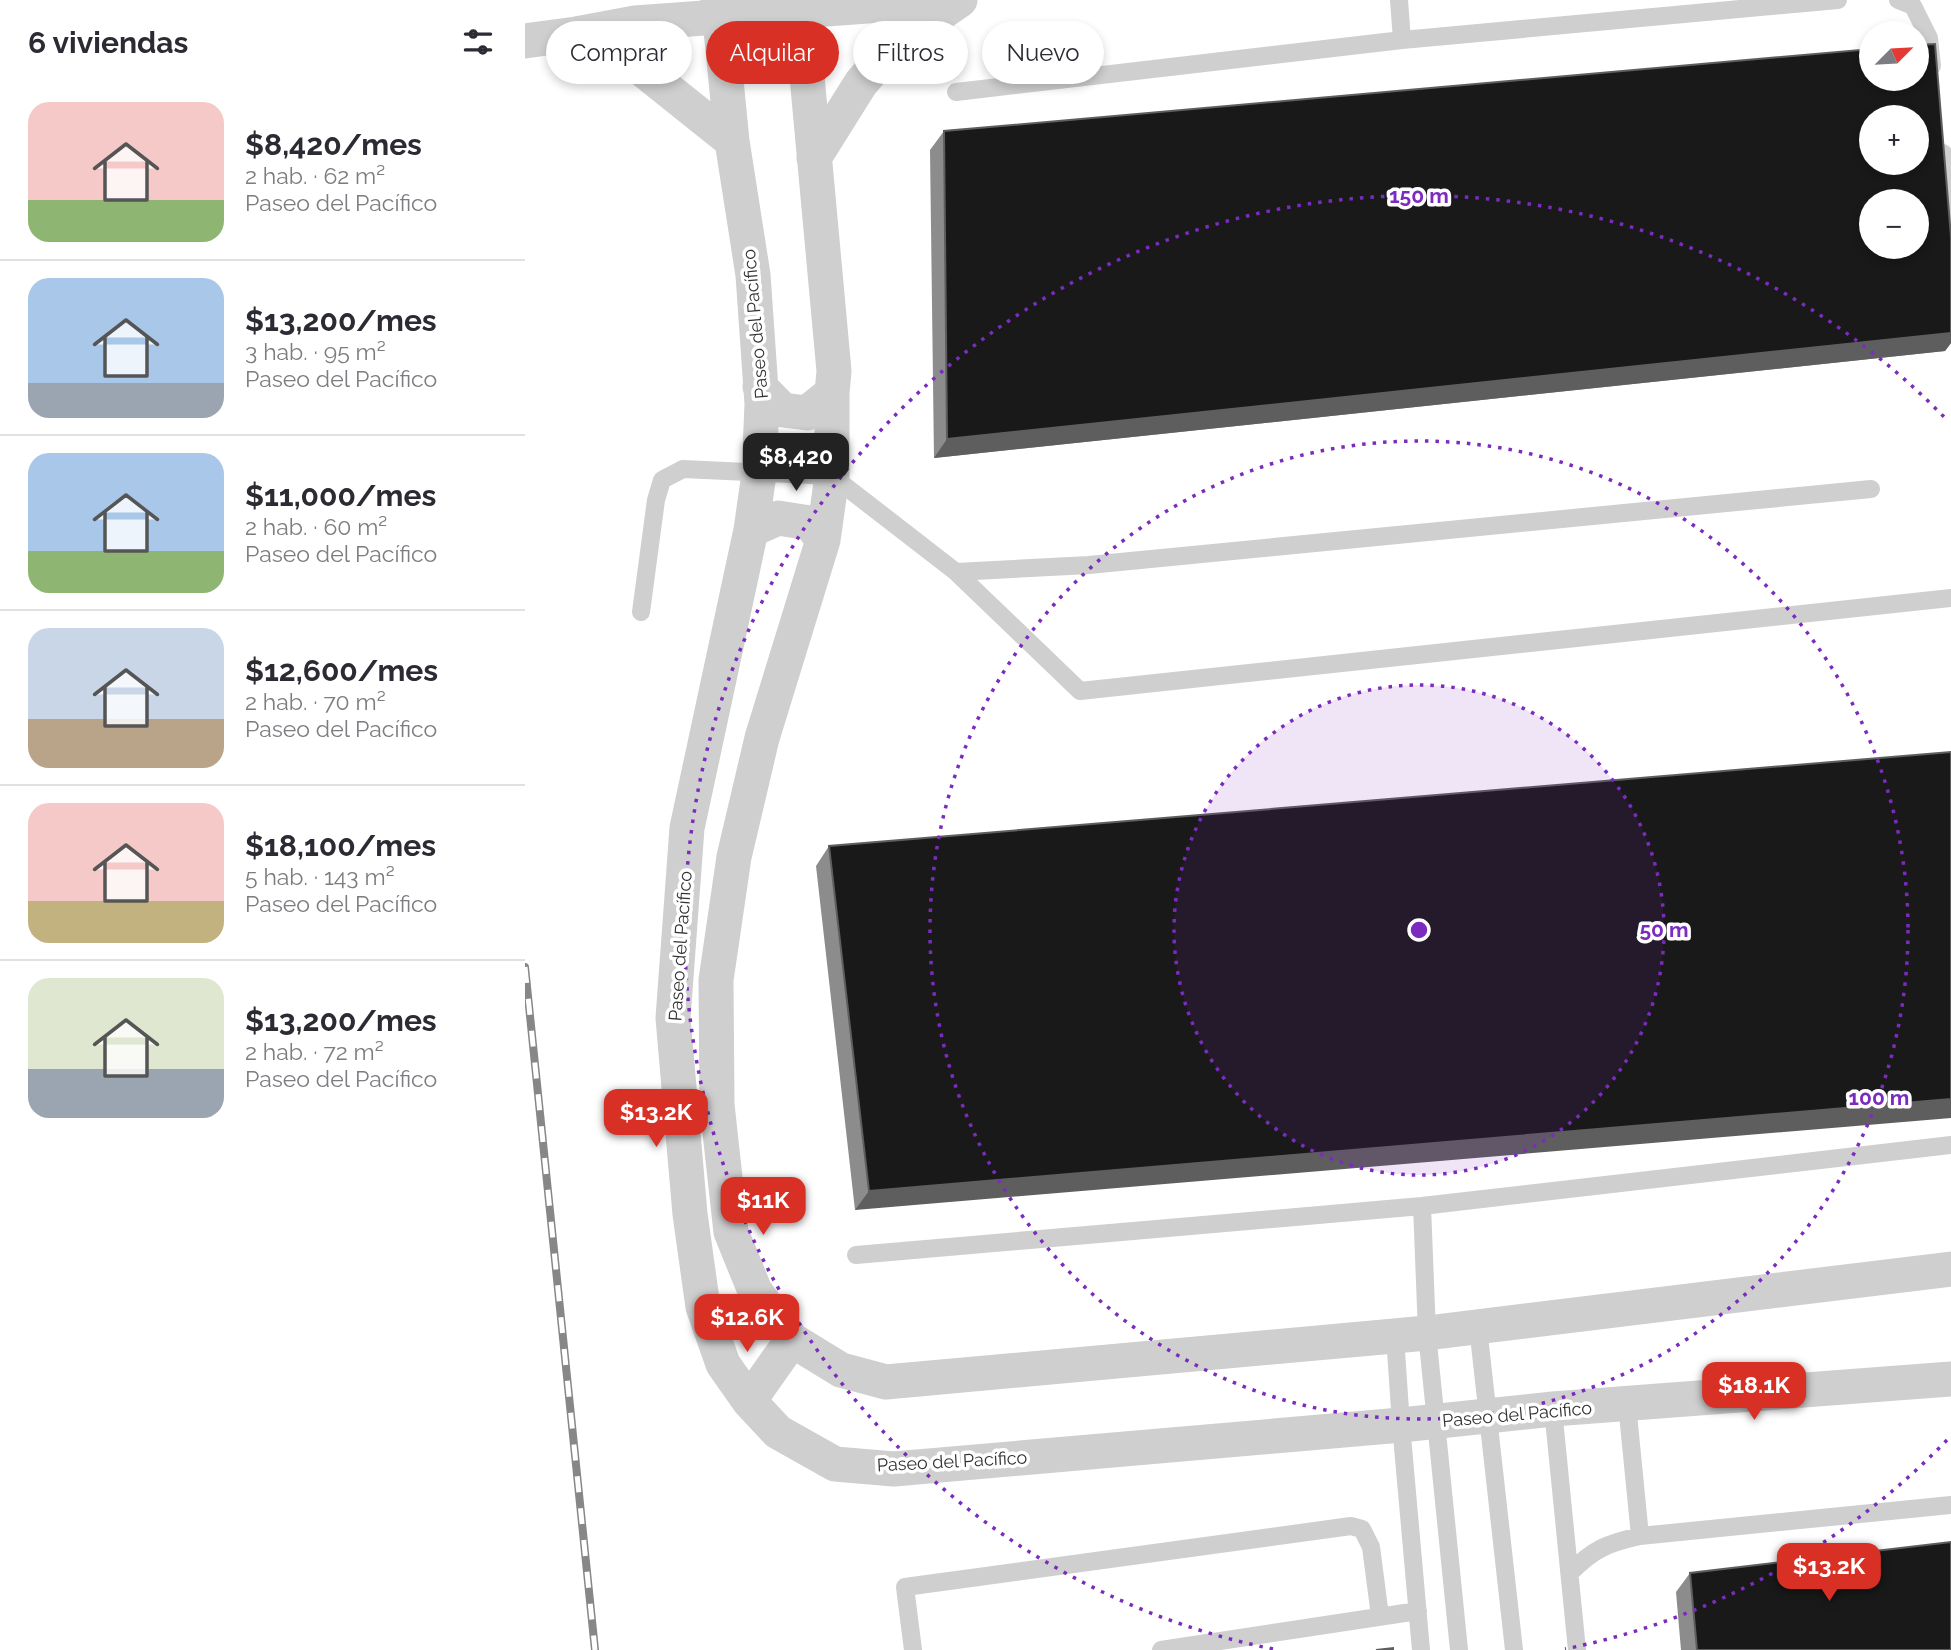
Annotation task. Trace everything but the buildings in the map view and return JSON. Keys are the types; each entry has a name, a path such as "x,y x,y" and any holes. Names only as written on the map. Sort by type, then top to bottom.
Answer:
{"street":[{"path":"638,21 661,0"},
{"path":"646,21 719,8 950,0"},
{"path":"814,159 861,83 893,46 960,0"},
{"path":"800,5 834,370 832,476 823,540 762,738 734,856 716,979 717,1105 731,1232 755,1291 792,1340 841,1370 887,1382 1478,1327 1951,1269"},
{"name":"Paseo del Pacífico","path":"719,8 732,141 753,275 762,404 759,474 751,530 687,828 673,1018 690,1214 703,1307 723,1364 748,1401 778,1432 835,1464 894,1469 1401,1425 1553,1409 1951,1379"},
{"path":"525,41 546,38"},
{"path":"660,84 732,141"},
{"path":"760,387 783,410 807,413 832,393"},
{"path":"751,530 778,518 810,523 823,540"},
{"path":"748,1401 792,1340"}],"lane":[{"path":"1399,0 1402,40"},
{"path":"956,92 1402,40 1837,0"},
{"path":"1898,0 1913,6 1929,38 1935,89"},
{"path":"1941,141 1951,219"},
{"path":"641,612 656,500 662,480 683,469 832,476 956,572 1080,691 1951,598"},
{"path":"956,572 1089,565 1871,489"},
{"path":"856,1255 1422,1206 1951,1145"},
{"path":"1421,1650 1401,1425 1422,1206"},
{"path":"1478,1327 1514,1650"},
{"path":"1411,1334 1435,1421 1459,1650"},
{"path":"1627,1404 1640,1536"},
{"path":"1553,1409 1577,1650"},
{"path":"1570,1573 1597,1549 1640,1536 1951,1505"},
{"path":"913,1650 905,1587 1351,1526 1363,1530 1371,1547 1380,1616"},
{"path":"1161,1650 1418,1611"}],"railway":[{"path":"525,967 595,1650"}]}
